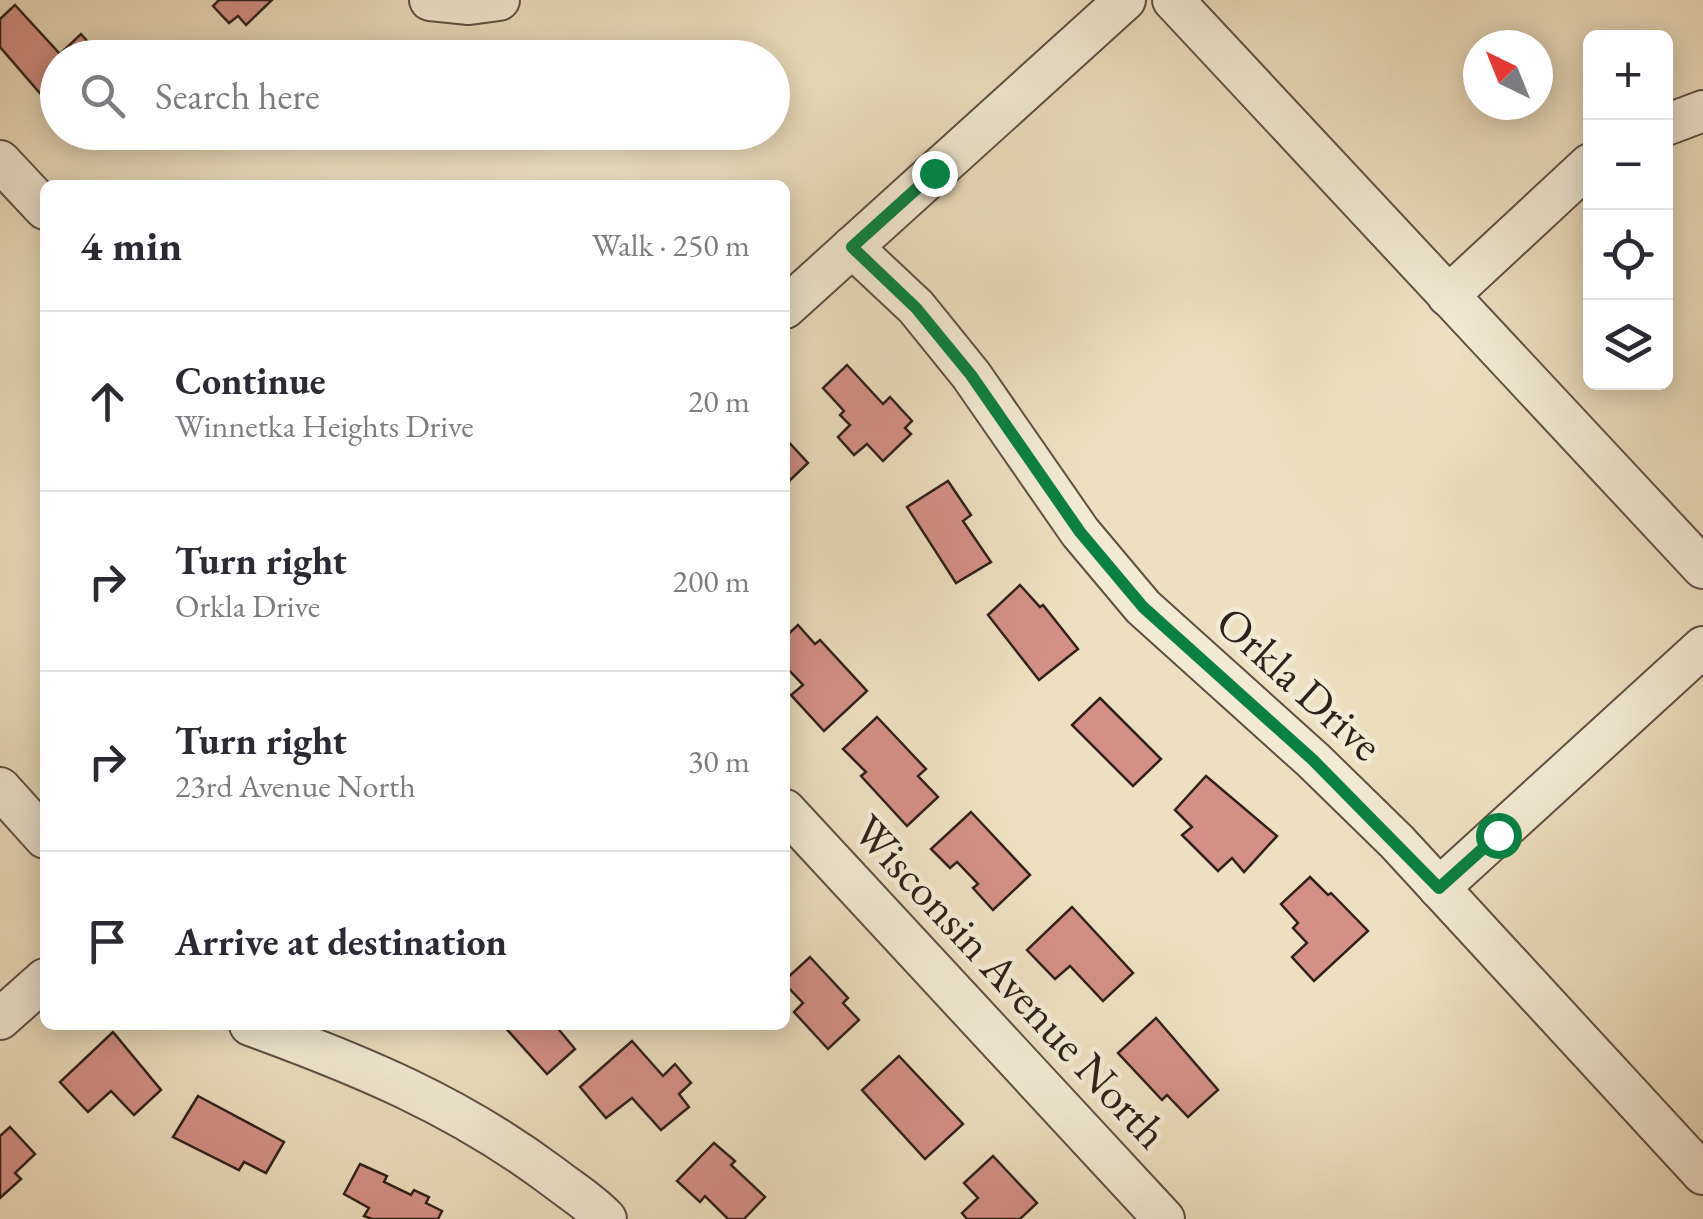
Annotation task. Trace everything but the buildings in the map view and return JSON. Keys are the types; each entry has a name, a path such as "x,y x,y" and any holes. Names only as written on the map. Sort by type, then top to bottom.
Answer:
{"street":[{"path":"430,0 469,4 499,0"},
{"path":"790,303 1125,0"},
{"path":"1173,0 1703,568"},
{"path":"1673,123 1703,111"},
{"path":"0,161 40,204"},
{"path":"1448,296 1583,171"},
{"name":"Orkla Drive","path":"852,247 916,308 971,375 1080,532 1143,607 1313,760 1439,888 1703,1174"},
{"path":"1439,888 1703,647"},
{"path":"0,788 40,832"},
{"name":"Wisconsin Avenue North","path":"790,815 1164,1219"},
{"path":"0,1019 40,983"},
{"path":"263,1030 366,1068 450,1108 524,1155 606,1219"}],"route":[{"path":"934,173 852,247 916,308 971,375 1110,571 1193,654 1313,760 1439,888 1498,835"}]}
